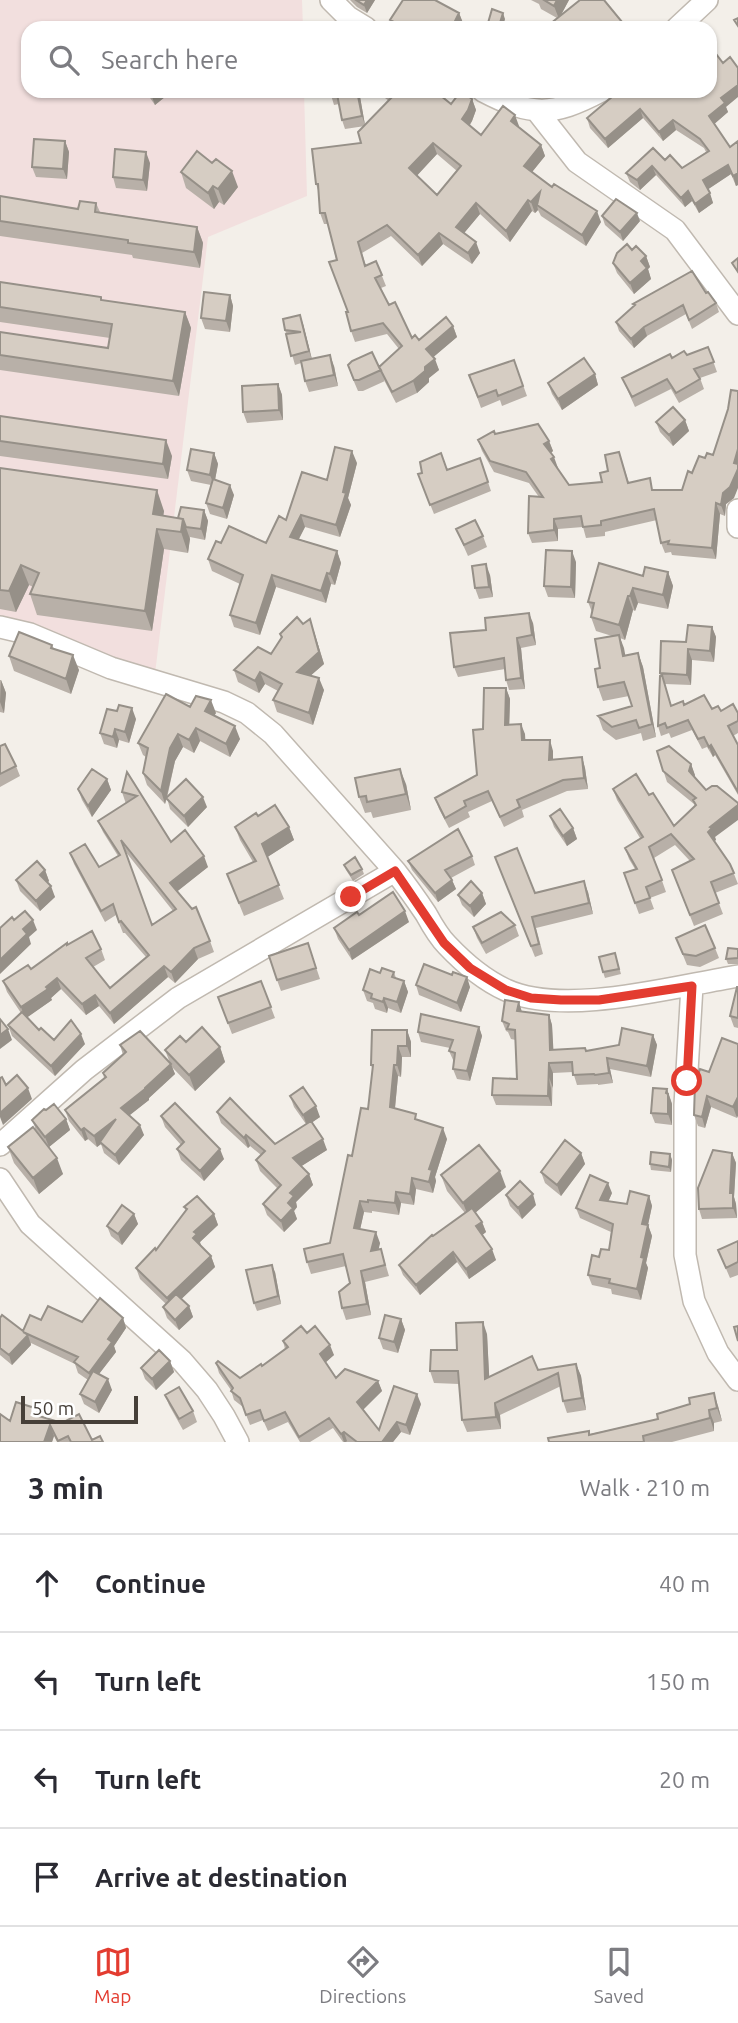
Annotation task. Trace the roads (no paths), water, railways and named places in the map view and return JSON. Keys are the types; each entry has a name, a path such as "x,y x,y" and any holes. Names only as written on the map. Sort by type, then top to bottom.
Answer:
{"street":[{"path":"331,0 353,21"},
{"path":"684,21 707,0"},
{"path":"498,98 519,108 537,111 559,108 584,98"},
{"path":"537,111 577,162 675,230 738,314"},
{"path":"738,510 738,527"},
{"path":"0,627 30,634 111,668 224,702 247,713 273,734 395,871 444,943 470,968 506,990 531,998 599,1000 738,976"},
{"path":"0,1145 84,1070 178,998 395,871"},
{"path":"692,986 685,1105 685,1255 694,1301 718,1353 738,1380"},
{"path":"0,1179 30,1224 190,1371 225,1416 239,1442"}]}
